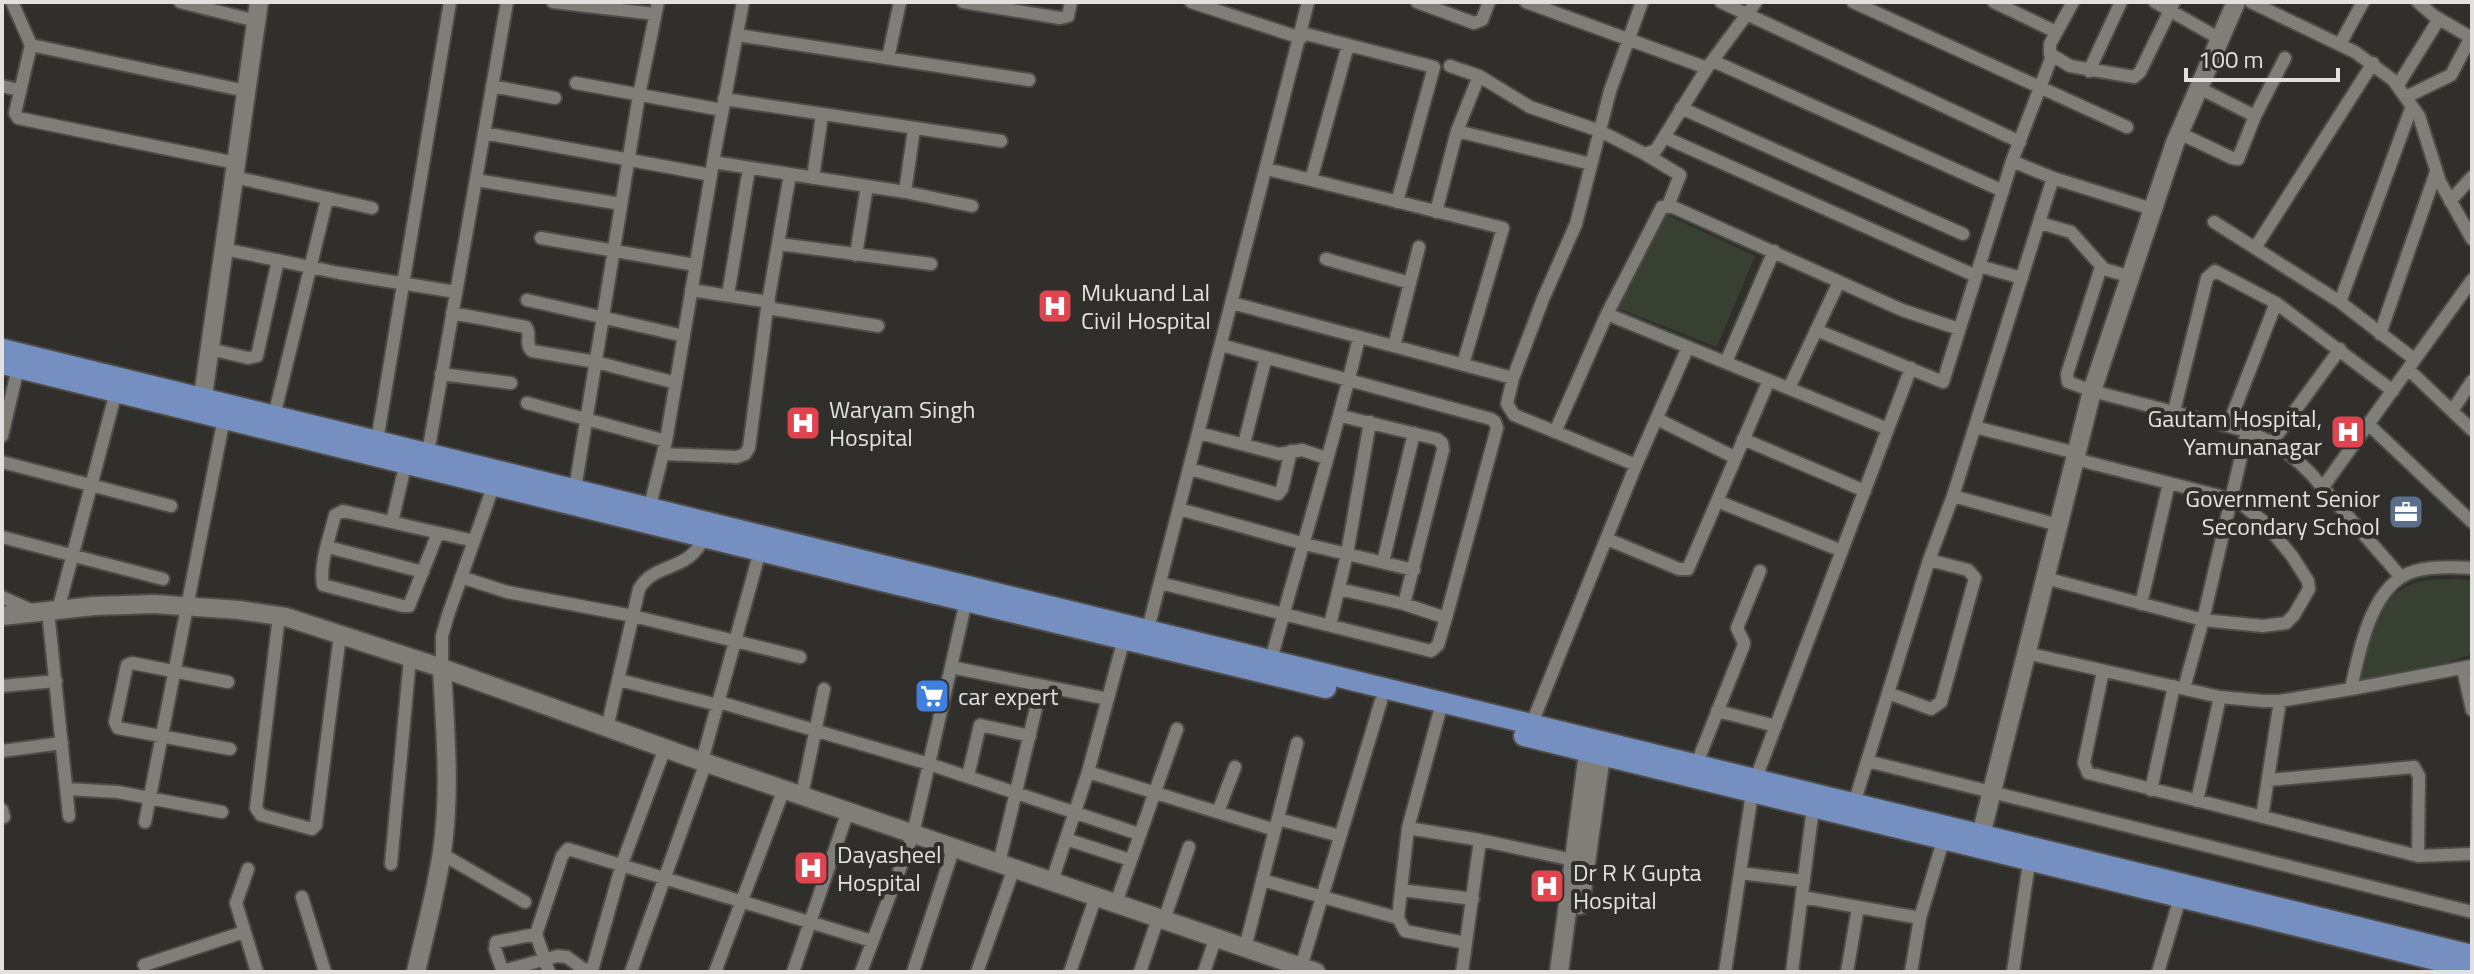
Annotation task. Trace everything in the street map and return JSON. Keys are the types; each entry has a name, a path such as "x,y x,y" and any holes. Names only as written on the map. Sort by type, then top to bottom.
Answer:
{"main road":[{"path":"2,349 202,405 224,418 494,484 647,515 1146,637 1381,701 1529,730"},
{"path":"10,366 116,392 274,416 575,489 704,537 760,551 1124,639 1146,637 1271,660 1595,747 1980,842 2472,955"},
{"path":"1595,747 1697,763 1813,808 1852,810 1943,841 1980,842"},
{"path":"2030,854 2180,898 2472,969"}],"street":[{"path":"12,2 31,45 19,90 15,113 18,118 235,170 327,199 372,208"},
{"path":"180,2 256,21"},
{"path":"202,405 259,2"},
{"path":"377,441 450,2"},
{"path":"428,453 507,2"},
{"path":"553,2 656,8 575,489"},
{"path":"647,515 665,447 743,2"},
{"path":"888,58 900,2"},
{"path":"968,2 1027,7 1060,18 1068,16 1071,2"},
{"path":"1191,2 1213,6 1301,36 1434,67 1397,202"},
{"path":"1146,637 1308,2"},
{"path":"1417,2 1474,23 1482,20 1489,2"},
{"path":"1526,2 1628,40 1710,64 2003,191"},
{"path":"1636,465 1510,412 1507,404 1513,378 1543,299 1576,224 1610,91 1642,2"},
{"path":"1721,2 1752,7 2020,142"},
{"path":"1853,2 2127,127"},
{"path":"1994,2 2056,32"},
{"path":"2073,2 2049,48 2052,56 2070,66 2131,77 2137,75 2172,5"},
{"path":"2089,71 2120,2"},
{"path":"2155,2 2172,5 2220,39"},
{"path":"1980,842 2092,391 2128,276 2179,133 2236,2"},
{"path":"2251,2 2340,44 2373,63 2398,85 2419,116 2436,172 2472,239"},
{"path":"2340,44 2363,2"},
{"path":"2340,302 2409,101 2451,75 2471,38 2418,2"},
{"path":"1645,154 1656,150 1710,64 1752,7"},
{"path":"2398,85 2439,19"},
{"path":"737,35 1029,80"},
{"path":"31,45 246,91"},
{"path":"1311,180 1348,45"},
{"path":"1816,330 1943,382 2012,161 2052,56"},
{"path":"2179,133 2235,160 2285,58"},
{"path":"2255,248 2373,63"},
{"path":"1450,66 1479,76 1530,107 1600,131 1680,175 1668,206 1659,211 1607,314 1555,432"},
{"path":"1436,212 1457,131 1479,76"},
{"path":"576,83 639,95 822,115 1001,141"},
{"path":"2,86 19,90"},
{"path":"492,86 555,98"},
{"path":"2199,88 2255,116"},
{"path":"1681,108 1963,234"},
{"path":"813,178 822,115"},
{"path":"905,192 914,129"},
{"path":"1457,131 1591,164"},
{"path":"484,133 629,158 790,174 972,206"},
{"path":"1664,137 1978,271 2022,278"},
{"path":"2012,161 2053,178 2152,209"},
{"path":"728,295 749,168"},
{"path":"1267,169 1503,228 1463,364"},
{"path":"2380,334 2436,172"},
{"path":"527,403 586,419 665,447 737,457 745,454 749,448 790,174"},
{"path":"2450,201 2472,177"},
{"path":"1852,810 2053,178"},
{"path":"476,180 621,204"},
{"path":"856,255 867,186"},
{"path":"274,416 327,199"},
{"path":"1668,206 1902,310 1959,329"},
{"path":"2214,222 2340,302 2380,334 2472,430"},
{"path":"2040,223 2071,232 2101,267 2128,276"},
{"path":"541,238 695,265"},
{"path":"779,244 931,264"},
{"path":"1394,346 1419,247"},
{"path":"224,249 456,292"},
{"path":"1726,362 1774,251"},
{"path":"1326,259 1410,283"},
{"path":"210,349 248,358 257,356 278,260"},
{"path":"2101,267 2067,374 2068,382 2247,431 2272,442 2298,460 2401,577"},
{"path":"2174,411 2211,272 2221,272 2276,303 2393,391"},
{"path":"2323,487 2472,280"},
{"path":"1789,388 1839,282"},
{"path":"691,290 878,326"},
{"path":"527,300 684,336"},
{"path":"1232,303 1513,378"},
{"path":"2228,426 2276,303"},
{"path":"452,313 526,327 532,351 596,362 676,383"},
{"path":"1607,314 1888,429"},
{"path":"1271,660 1326,458 1341,416 1359,338"},
{"path":"1160,583 1431,651 1438,645 1446,618 1497,428 1495,422 1221,345"},
{"path":"1529,730 1636,465 1688,347"},
{"path":"2272,442 2340,349"},
{"path":"1244,444 1266,357"},
{"path":"2,436 10,366"},
{"path":"1726,972 1754,786 1911,368"},
{"path":"441,374 511,383"},
{"path":"1607,539 1679,569 1688,569 1769,380"},
{"path":"2452,411 2472,381"},
{"path":"69,816 47,611 72,555 116,392"},
{"path":"1341,416 1437,439 1442,443 1443,450 1404,604"},
{"path":"145,822 224,418"},
{"path":"1657,419 1734,457"},
{"path":"1330,625 1347,554 1370,422"},
{"path":"2368,424 2472,522"},
{"path":"1975,427 2243,505 2264,522 2304,573 2309,589 2286,623 2263,626 2203,620 2045,578"},
{"path":"2151,790 2179,687 2203,620 2247,431"},
{"path":"1199,433 1279,454 1302,450 1326,458"},
{"path":"1383,562 1414,433"},
{"path":"1743,439 1865,491"},
{"path":"1190,469 1278,494 1291,451"},
{"path":"2,462 171,506"},
{"path":"392,522 406,462"},
{"path":"2141,604 2169,483"},
{"path":"416,972 442,854 447,774 442,636 494,484"},
{"path":"1953,496 2058,525"},
{"path":"1717,501 1842,551"},
{"path":"1179,509 1414,570"},
{"path":"438,533 409,606 328,588 321,579 335,515 339,512 392,522 474,541"},
{"path":"2,537 163,579"},
{"path":"607,728 639,589 643,582 697,553 704,537"},
{"path":"328,547 423,572"},
{"path":"631,972 704,762 760,551"},
{"path":"1888,693 1931,709 1941,702 1975,578 1968,570 1929,560"},
{"path":"2351,689 2365,629 2388,590 2401,577 2415,571 2471,566"},
{"path":"1697,763 1743,647 1737,628 1760,571"},
{"path":"461,577 507,592 633,616 800,657"},
{"path":"1339,589 1404,604 1446,618"},
{"path":"2,597 47,611"},
{"path":"861,972 913,834 966,601"},
{"path":"2,616 94,606 187,606 279,616 442,668 704,762 1216,937 1297,968 1381,701"},
{"path":"279,616 256,808 261,815 312,829 316,825 340,635"},
{"path":"1052,881 1088,772 1124,639"},
{"path":"2026,653 2220,697 2280,701 2467,667 2472,710"},
{"path":"391,864 410,658"},
{"path":"228,682 132,663 124,669 116,726 230,749"},
{"path":"951,667 1108,699"},
{"path":"2103,671 2085,769 2092,775 2418,856 2472,854"},
{"path":"619,680 718,703 929,764 1139,834"},
{"path":"2,686 56,681"},
{"path":"977,972 1006,866 1016,792 1041,687"},
{"path":"715,972 741,902 793,792 815,731 824,689"},
{"path":"2197,801 2220,697"},
{"path":"2262,817 2280,701"},
{"path":"1717,711 1776,726"},
{"path":"1439,714 1408,828 1398,918 1402,928 1410,934 1466,943"},
{"path":"968,776 980,725 1030,736"},
{"path":"1116,903 1177,729"},
{"path":"2,751 62,743"},
{"path":"1245,948 1297,743"},
{"path":"1559,972 1573,860 1595,747"},
{"path":"1570,972 1595,747"},
{"path":"536,934 496,942 502,971 546,966 562,956 586,971 593,967 622,864 665,748"},
{"path":"1867,761 2472,912"},
{"path":"1218,812 1235,767"},
{"path":"2269,780 2414,767 2419,776 2418,856"},
{"path":"1088,772 1218,812 1340,836"},
{"path":"67,789 118,792 222,812"},
{"path":"1792,972 1813,808"},
{"path":"793,972 848,811"},
{"path":"1408,828 1573,860"},
{"path":"1066,839 1130,860"},
{"path":"1462,972 1480,840"},
{"path":"1911,972 1920,918 1943,841"},
{"path":"913,972 954,847"},
{"path":"1140,972 1189,847"},
{"path":"546,966 536,934 562,856 568,849 872,941"},
{"path":"442,854 525,902"},
{"path":"2013,972 2030,854"},
{"path":"248,869 236,903 257,972"},
{"path":"1740,873 1804,881"},
{"path":"1262,880 1398,918"},
{"path":"1401,890 1473,899"},
{"path":"1070,972 1096,896"},
{"path":"302,897 325,972"},
{"path":"1802,897 1920,918"},
{"path":"2158,972 2180,898"},
{"path":"1847,972 1858,907"},
{"path":"144,965 244,932"},
{"path":"1204,972 1216,937"}],"green space":[{"path":"1665,214 1755,256 1717,347 1615,307"},
{"path":"2424,581 2472,581 2472,654 2446,663 2360,682 2371,635 2385,606 2395,594"}],"place":[{"name":"Mukuand Lal Civil Hospital","path":"1055,306"},
{"name":"Waryam Singh Hospital","path":"803,423"},
{"name":"Gautam Hospital, Yamunanagar","path":"2348,432"},
{"name":"Government Senior Secondary School","path":"2406,512"},
{"name":"car expert","path":"932,696"},
{"name":"Dayasheel Hospital","path":"811,868"},
{"name":"Dr R K Gupta Hospital","path":"1547,886"}]}
